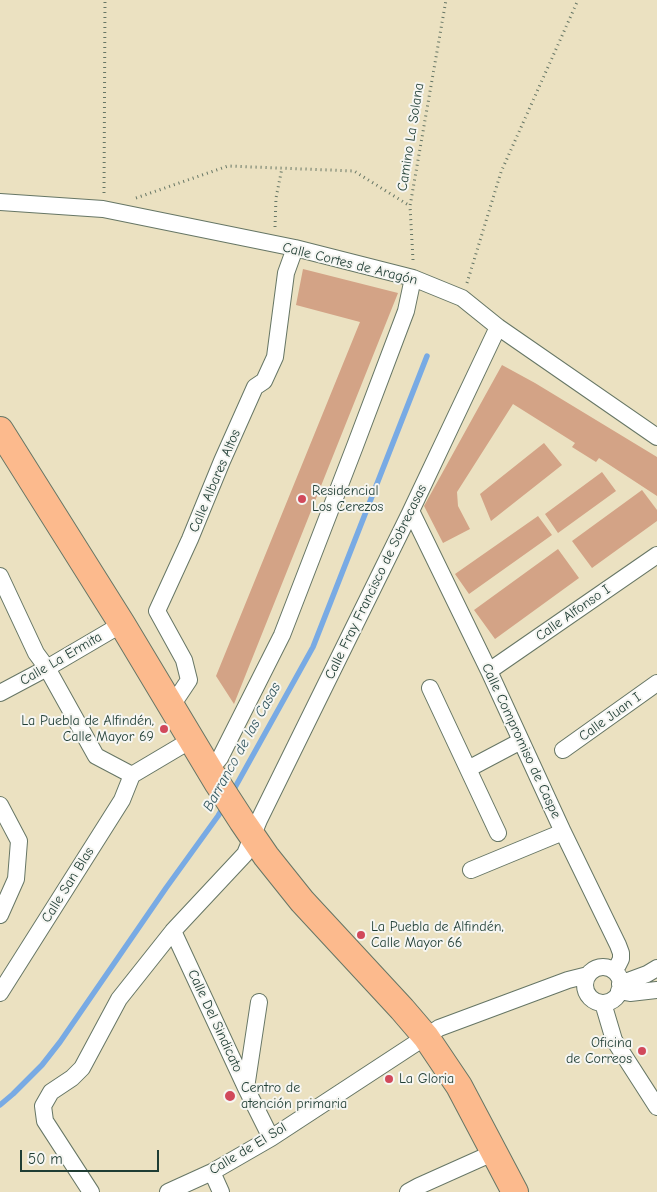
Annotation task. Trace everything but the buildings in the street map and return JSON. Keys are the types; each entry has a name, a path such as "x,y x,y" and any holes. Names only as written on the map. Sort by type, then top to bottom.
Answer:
{"highway":[{"path":"0,430 122,624 247,829 302,902 402,1008 426,1037 459,1086 516,1192"}],"street":[{"name":"Calle Cortes de Aragón","path":"0,202 103,209 295,248 413,278 462,298 498,327 657,437"},
{"name":"Calle Albares Altos","path":"171,706 189,680 184,660 157,611 255,387 264,381 275,357 286,273 295,248"},
{"path":"214,777 220,758 282,635 406,311 413,278"},
{"name":"Calle Fray Francisco de Sobrecasas","path":"91,1192 45,1121 43,1106 51,1092 72,1078 82,1068 119,999 172,931 245,854 247,829 264,812 410,513 498,327"},
{"name":"Calle Compromiso de Caspe","path":"410,513 413,515 489,672 563,832 622,953 618,965 617,982"},
{"name":"Calle Alfonso I","path":"489,672 657,555"},
{"path":"0,576 36,653 47,668 96,756 132,775 191,740"},
{"name":"Calle La Ermita","path":"0,693 122,624"},
{"name":"Calle Juan I","path":"563,750 657,683"},
{"path":"430,688 498,833"},
{"path":"468,769 521,742"},
{"name":"Calle San Blas","path":"0,993 122,800 132,775"},
{"path":"0,805 19,841 16,880 0,915"},
{"path":"471,870 563,832"},
{"name":"Calle Del Sindicato","path":"172,931 271,1138"},
{"path":"617,982 613,999 603,1003 592,999 586,991 585,985 588,975 597,968 607,968 617,982 630,993 657,990"},
{"path":"617,982 647,974 657,968"},
{"name":"Calle de El Sol","path":"168,1192 212,1172 271,1138 439,1028 568,980 588,975"},
{"path":"246,1088 259,1002"},
{"path":"603,1003 614,1040 657,1107"},
{"path":"408,1192 495,1152"},
{"path":"212,1172 221,1192"}],"path":[{"path":"106,0 103,209 228,166 354,171 410,206"},
{"name":"Camino La Solana","path":"413,278 410,206 446,0"},
{"path":"462,298 501,172 578,0"},
{"path":"282,168 276,198 274,231 295,248"}],"waterway":[{"name":"Barranco de las Casas","path":"233,791 313,647 427,356"},
{"name":"Barranco de las Casas","path":"0,1105 42,1065 60,1042 224,806"}],"place":[{"name":"Residencial Los Cerezos","path":"302,499"},
{"name":"La Puebla de Alfindén, Calle Mayor 69","path":"164,729"},
{"name":"La Puebla de Alfindén, Calle Mayor 66","path":"361,935"},
{"name":"Oficina de Correos","path":"642,1051"},
{"name":"La Gloria","path":"389,1079"},
{"name":"Centro de atención primaria","path":"230,1096"}]}
